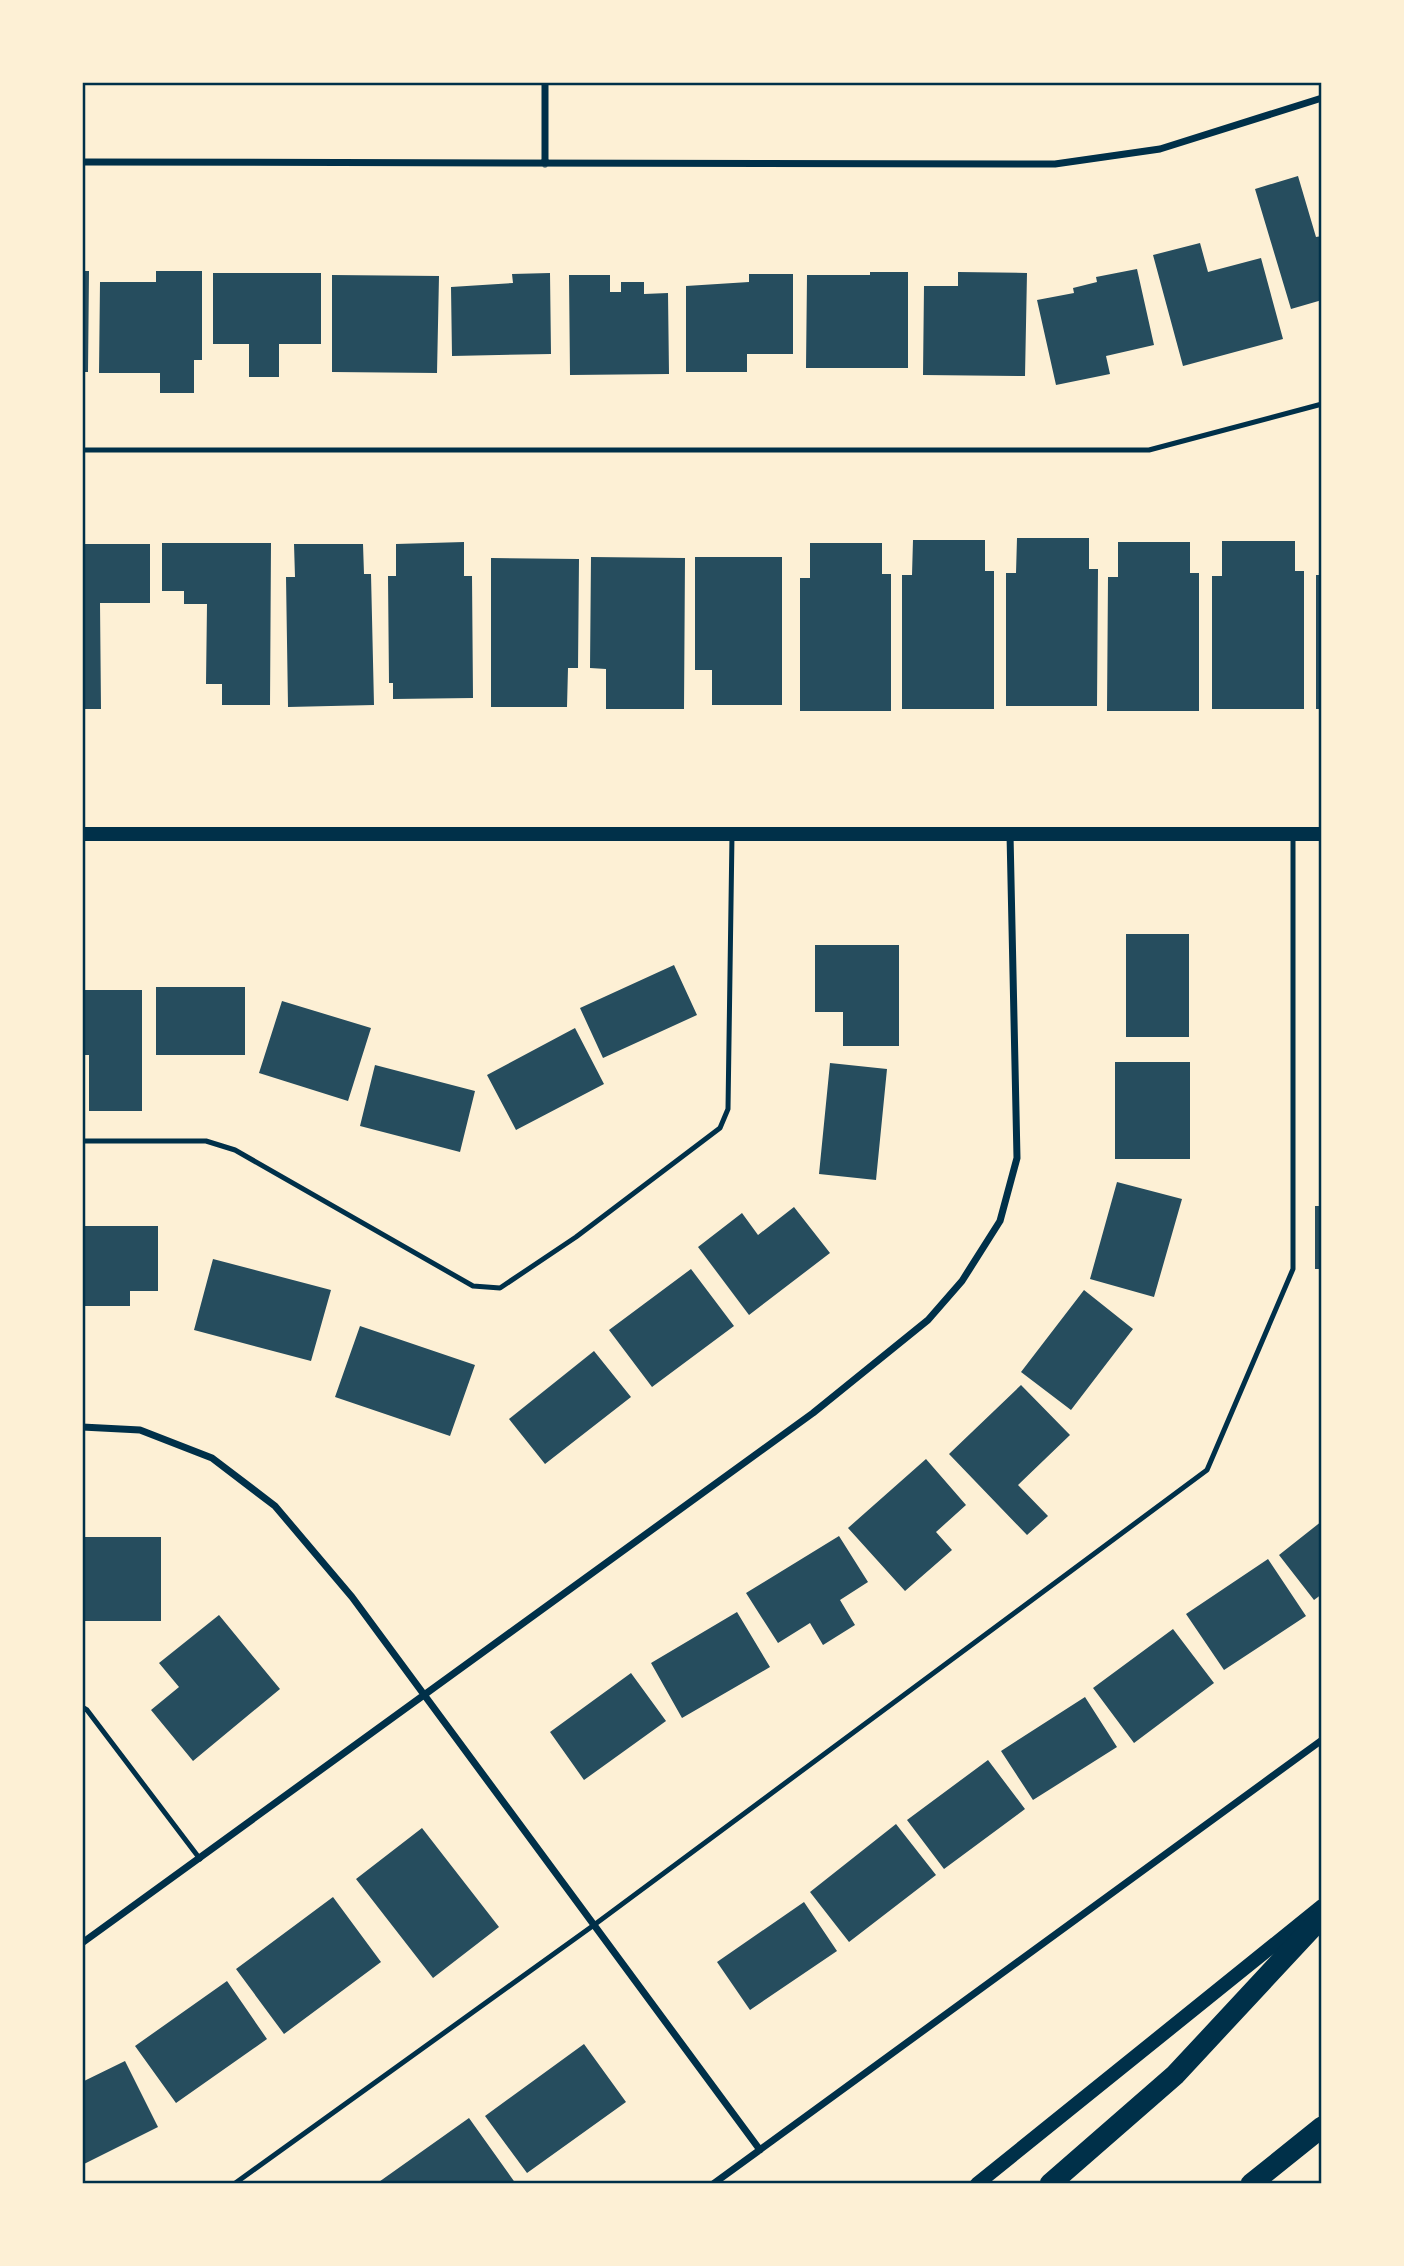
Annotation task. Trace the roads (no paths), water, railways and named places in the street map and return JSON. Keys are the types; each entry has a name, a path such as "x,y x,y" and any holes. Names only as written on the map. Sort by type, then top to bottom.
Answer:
{"highway":[{"path":"1049,2184 1175,2075 1322,1917"},
{"path":"1251,2184 1322,2127"}],"main road":[{"path":"82,834 1322,834"},
{"path":"977,2184 1322,1906"}],"street":[{"path":"545,82 545,164"},
{"path":"82,162 1055,164 1160,149 1322,98"},
{"path":"82,1943 813,1413 928,1320 962,1281 1000,1221 1017,1158 1010,834"},
{"path":"82,1427 140,1430 212,1458 275,1506 352,1597 760,2150"},
{"path":"713,2184 1322,1740"}],"lane":[{"path":"82,450 1149,450 1322,404"},
{"path":"82,1141 206,1141 236,1150 473,1286 500,1288 576,1237 720,1128 728,1110 732,834"},
{"path":"234,2184 594,1925 1207,1470 1293,1269 1293,834"},
{"path":"82,1707 88,1710 200,1859"}]}
